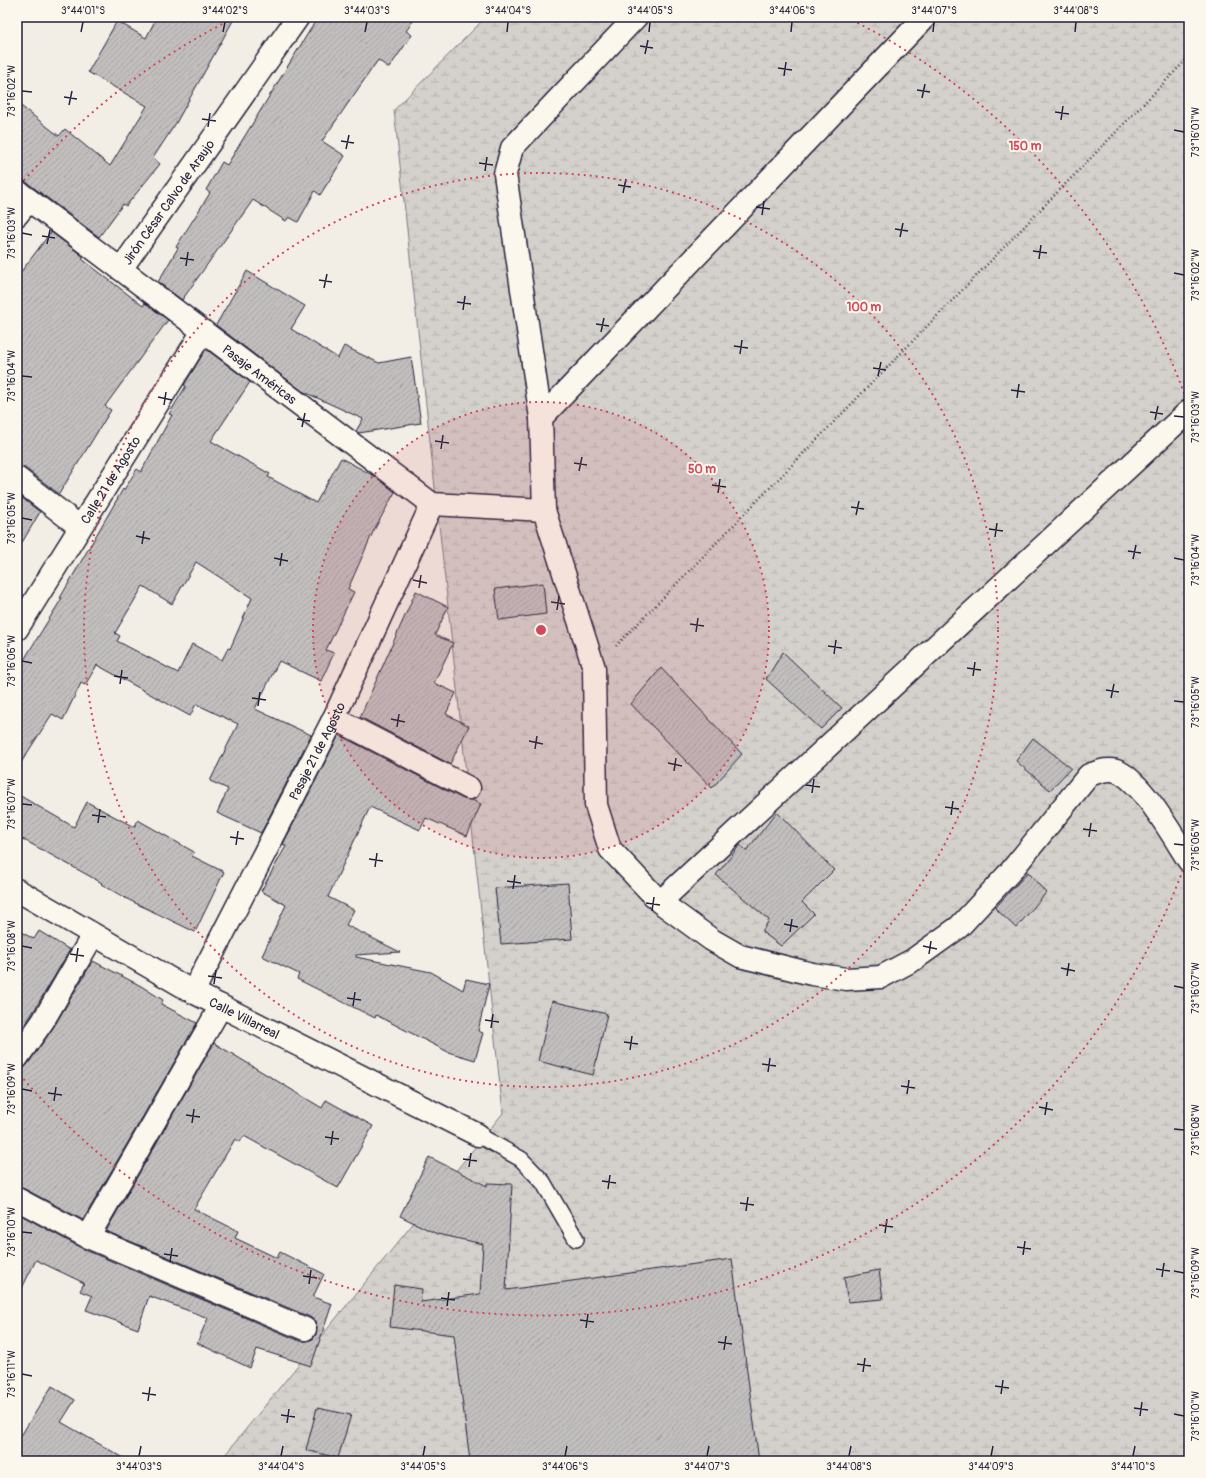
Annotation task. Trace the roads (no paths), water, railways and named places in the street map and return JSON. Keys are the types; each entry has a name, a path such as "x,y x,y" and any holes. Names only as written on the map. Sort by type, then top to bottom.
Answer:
{"street":[{"name":"Jirón César Calvo de Araujo","path":"121,269 298,17"},
{"path":"636,17 512,148 505,174 541,418 544,510 594,668 596,805 610,849 660,902 712,940 740,956 812,974 846,979 882,977 913,960 959,927 1011,871 1089,775 1105,770 1118,771 1140,789 1189,861"},
{"path":"541,418 925,17"},
{"name":"Pasaje Américas","path":"21,202 121,269 432,504"},
{"name":"Calle 21 de Agosto","path":"17,629 203,331"},
{"path":"660,902 1189,411"},
{"path":"17,478 80,527"},
{"path":"432,504 544,510"},
{"name":"Pasaje 21 de Agosto","path":"193,992 334,718 432,504"},
{"path":"334,718 469,788"},
{"name":"Calle Villarreal","path":"17,890 193,992 478,1135"},
{"path":"17,1058 43,1021 93,935"},
{"path":"88,1237 221,1006"},
{"path":"17,1199 88,1237 305,1329"}],"lane":[{"path":"478,1135 521,1159 543,1182 576,1238"}]}
